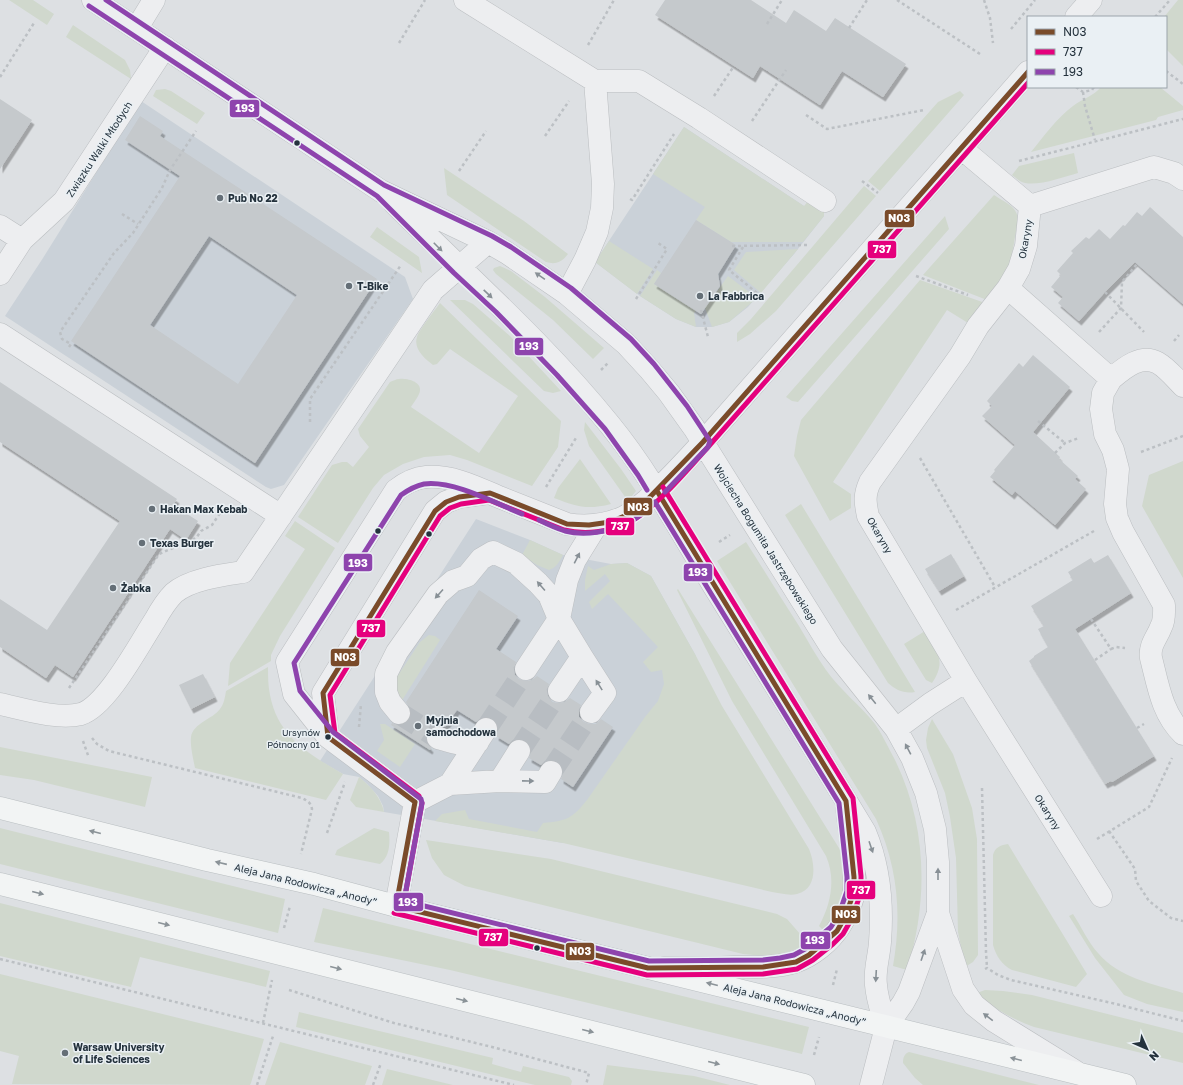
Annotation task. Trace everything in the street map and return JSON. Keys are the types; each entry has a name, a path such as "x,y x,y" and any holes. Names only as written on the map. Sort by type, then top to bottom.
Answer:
{"main road":[{"name":"Aleja Jana Rodowicza „Anody”","path":"0,808 207,860 314,884 396,906 1125,1085"},
{"path":"0,884 804,1085"}],"street":[{"name":"Wojciecha Bogumiła Jastrzębowskiego","path":"93,0 381,191 488,242 513,257 567,294 626,344 649,369 682,410 703,442 832,649 896,729 915,763 926,793 935,829 938,862 938,913 959,979 968,998 983,1013 994,1021 1081,1074"},
{"path":"137,28 154,0"},
{"path":"465,0 585,75 639,81 825,201"},
{"path":"1077,16 1091,0"},
{"name":"Związku Walki Młodych","path":"0,274 22,240 64,201 165,47"},
{"path":"415,802 328,737 294,694 287,662 396,490 414,479 440,477 464,482 567,524 596,526 625,517 657,491 703,442 1027,73"},
{"path":"567,294 585,260 597,232 602,208 603,184 585,75"},
{"name":"Okaryny","path":"961,148 1030,206 1026,246 1019,269 1008,288 978,326 960,356 870,482 865,494 866,507 868,516 966,681 1101,896"},
{"path":"1030,206 1154,167 1174,173 1183,179"},
{"name":"Wojciecha Bogumiła Jastrzębowskiego","path":"381,191 501,307 571,380 610,425 657,491 846,800 865,832 875,859 881,895 882,919 876,985 886,1027"},
{"path":"0,226 22,240"},
{"path":"0,704 61,717 82,714 97,704 114,685 174,592 196,581 243,572 433,290 488,242"},
{"path":"1008,288 1080,350 1111,379"},
{"path":"0,334 281,516"},
{"path":"1183,386 1156,362 1150,360 1138,361 1126,367 1111,379 1103,393 1101,409 1105,434 1118,469 1115,504 1117,518 1123,532 1164,605 1165,616 1162,627 1156,636 1150,652 1162,699 1172,722 1183,734"},
{"path":"328,737 323,693 435,511 446,502 459,497 490,493"},
{"path":"526,669 559,619 567,580 596,526"},
{"path":"400,712 390,702 386,692 386,674 397,652 438,594 452,580 467,576 481,559 493,552 516,563 549,595 559,619 604,693 591,712"},
{"path":"559,691 582,657"},
{"path":"896,729 930,704 966,681"},
{"path":"438,738 456,744 467,744 482,735 450,784"},
{"path":"500,781 520,751"},
{"path":"415,802 450,784 500,781 545,782 551,772"},
{"path":"648,968 763,967 781,965 796,962 823,945 837,931 846,918 854,892 854,877 846,800"},
{"path":"396,906 415,802"},
{"path":"871,1085 886,1027 909,992 938,913"}],"path":[{"path":"399,42 425,0"},
{"path":"545,136 585,75 614,0"},
{"path":"767,24 782,0"},
{"path":"849,28 867,0"},
{"path":"897,0 980,54"},
{"path":"984,0 990,18 993,43"},
{"path":"1011,28 1035,0"},
{"path":"1156,16 1170,0"},
{"path":"0,77 34,23"},
{"path":"603,184 632,200 677,128 694,116 734,66"},
{"path":"738,144 786,70"},
{"path":"1167,72 1183,84"},
{"path":"1077,88 1083,92 1085,106 1095,140"},
{"path":"1083,92 1092,90 1093,88"},
{"path":"806,115 827,129 924,110"},
{"path":"1015,162 1095,140 1183,119"},
{"path":"55,369 71,344 62,339 60,332 114,253 138,224 162,188 170,170 196,131"},
{"path":"459,171 486,131"},
{"path":"862,181 878,193"},
{"path":"122,214 138,224"},
{"path":"636,299 667,249 658,243"},
{"path":"732,246 808,245"},
{"path":"743,246 729,270 763,298"},
{"path":"1080,350 1121,308 1122,282 1137,264"},
{"path":"310,423 310,399 401,265"},
{"path":"916,276 940,285"},
{"path":"1105,292 1146,334"},
{"path":"701,310 708,337"},
{"path":"1038,421 1064,443"},
{"path":"904,434 916,451 995,587"},
{"path":"1116,461 1183,436"},
{"path":"66,694 159,554 196,538 201,531 212,524 222,510"},
{"path":"932,623 1117,518"},
{"path":"718,543 732,534"},
{"path":"1091,619 1111,649"},
{"path":"1094,660 1116,647 1150,652"},
{"path":"82,714 94,740 109,751 308,800 312,809 303,848"},
{"path":"1074,855 1109,831 1149,807 1183,734"},
{"path":"982,788 987,968"},
{"path":"1109,831 1135,869 1136,881 1149,901 1171,918 1183,921"},
{"path":"283,934 291,900"},
{"path":"0,959 514,1085"},
{"path":"833,986 838,964"},
{"path":"981,971 987,968"},
{"path":"987,968 998,975 1011,980 1183,1021"},
{"path":"263,1024 273,978"},
{"path":"289,990 394,1023 589,1073 586,1085"},
{"path":"814,1055 821,1030"},
{"path":"257,1085 274,1036"},
{"path":"374,1085 381,1063"}],"shaded area":[{"path":"9,0 33,0 54,14 47,25"},
{"path":"1178,0 1183,0 1183,66 1167,50 1167,16 1165,16"},
{"path":"73,25 125,60 130,70 131,79 66,37"},
{"path":"1100,88 1161,88 1183,106 1183,110 1158,117 1156,120 1031,152 1067,111 1095,93"},
{"path":"165,89 171,91 205,113 197,124 153,96 156,90"},
{"path":"960,91 964,95 880,191 868,181 938,102"},
{"path":"141,101 405,277 413,299 284,485 271,489 266,487 5,316"},
{"path":"684,127 804,206 824,216 794,254 748,307 729,322 712,327 696,327 676,319 640,296 595,262"},
{"path":"684,127 804,206 810,199 824,209 824,216 803,242 731,242 696,220 705,207 653,174"},
{"path":"1074,153 1078,173 1052,181 1031,184 1021,182 1012,175 1019,166"},
{"path":"444,168 524,221 568,254 558,262 546,262 447,195"},
{"path":"864,186 876,196 776,311 750,334 737,342 737,333 751,319"},
{"path":"994,195 1013,208 1018,219 1009,268 987,300 923,275"},
{"path":"945,216 949,229 798,402 792,401 786,397"},
{"path":"377,227 419,257 422,273 370,237"},
{"path":"609,241 653,269 637,294 595,262"},
{"path":"798,249 761,293 734,270 746,252"},
{"path":"500,266 511,271 545,297 604,348 593,359 553,320 496,274 493,270 494,268"},
{"path":"657,270 661,273 654,284 696,311 694,313 696,327 676,319 640,296"},
{"path":"728,276 757,298 729,322 712,327 705,308"},
{"path":"920,280 985,303 968,323 947,310 833,482 851,494 851,508 830,521 794,456 801,420"},
{"path":"450,300 465,300 473,304 510,336 561,391 553,393 544,391"},
{"path":"440,303 561,421 558,447 532,486 467,460 450,455 424,457 403,464 384,475 373,488 338,543 298,517 332,465 347,462 353,467 369,447 360,436 358,429 390,382 398,379 405,379 418,384 420,387 420,392 411,407 479,453 518,396 450,349 437,364 433,365 420,353 416,341 418,334"},
{"path":"585,422 636,491 628,501 589,446 584,430"},
{"path":"580,459 611,504 595,507 582,507 554,498 558,488"},
{"path":"1183,461 1183,578 1142,506 1149,475"},
{"path":"801,504 915,692 900,691 888,683 785,515"},
{"path":"476,519 530,540 563,555 611,564 627,563 651,576 696,656 563,843 384,812 378,796 359,777 343,774 320,761"},
{"path":"295,521 335,548 280,636 271,655 271,661 228,686 230,663 305,549 285,536"},
{"path":"530,540 563,555 556,566 549,570 537,565 522,555"},
{"path":"746,542 826,670 878,728 905,783 913,809 921,862 919,916 907,970 893,966 897,928 896,891 889,855 876,819 717,561"},
{"path":"627,563 651,576 722,706 809,849 813,861 813,875 809,887 804,891 791,895 772,892 563,843 435,821 442,814 465,810 469,819 537,832 543,823 563,820 573,815 587,800 645,717 658,701 664,684 662,670 651,672 643,662 658,647 608,594 592,609 589,602 610,581 605,574 585,591 585,580 588,566 594,570 611,564"},
{"path":"678,589 839,848 842,856 845,880 844,889 840,905 824,931 819,926 827,909 831,891 831,874 826,856 732,701 677,590"},
{"path":"925,631 939,656 940,662 939,668 932,683 926,680 904,644"},
{"path":"429,635 435,636 440,640 401,702 397,697 395,680 420,642"},
{"path":"268,667 270,695 274,710 280,722 297,743 318,759 343,774 326,800 195,768 191,737 195,728 220,709 226,691"},
{"path":"932,719 953,754 972,808 977,839 978,955 973,962 965,967 958,932 956,858 950,817 945,793 927,748 926,740 928,728"},
{"path":"380,724 385,724 415,744 400,767 377,751 384,740"},
{"path":"0,747 152,777 145,807 34,780 0,775"},
{"path":"359,777 374,792 383,807 384,812 356,807 350,800"},
{"path":"0,828 285,899 278,933 0,864"},
{"path":"374,828 389,832 388,853 380,864 335,855 337,850"},
{"path":"426,840 551,859 777,914 787,919 808,943 792,951 784,953 769,955 743,954 465,886 444,875 432,858"},
{"path":"1008,844 1087,974 1076,987 1012,970 1002,963 996,953 993,945 993,855 995,850 999,847"},
{"path":"0,903 270,971 266,987 140,957 131,987 0,956"},
{"path":"323,908 809,1027 802,1054 450,970 314,942"},
{"path":"1073,914 1094,949 1106,962 1116,969 1137,979 1183,993 1183,1012 1147,1004 1124,995 1095,958 1069,916"},
{"path":"0,974 264,1039 251,1083 250,1085 12,1084 19,1056 0,1051"},
{"path":"985,990 1032,995 1183,1033 1183,1063 1034,1027 1018,1021 1004,1013 983,999 977,993"},
{"path":"299,1012 493,1058 492,1064 521,1072 523,1066 569,1077 572,1081 571,1085 535,1085 296,1027"},
{"path":"280,1042 372,1066 365,1085 265,1085"},
{"path":"909,1052 1039,1085 923,1085 915,1078 903,1063 904,1056"},
{"path":"607,1065 694,1076 730,1085 603,1085"},
{"path":"387,1069 453,1085 382,1085"}],"building":[{"path":"665,0 751,0 786,23 794,10 826,31 835,18 906,64 883,97 842,71 820,105 760,66 753,78 655,15"},
{"path":"0,99 32,120 0,169"},
{"path":"140,116 163,131 160,136 377,279 255,463 71,341 180,176 125,140","holes":["209,236 297,295 238,384 150,325"]},
{"path":"1150,207 1183,237 1183,304 1135,262 1079,321 1058,303 1063,297 1051,287 1061,275 1057,271 1073,253 1071,251 1086,237 1089,239 1099,229 1110,239 1123,225 1125,226 1137,212 1142,216"},
{"path":"696,220 736,245 718,274 720,286 701,314 654,284"},
{"path":"1033,355 1070,387 1033,432 1078,476 1075,479 1086,489 1055,525 1015,491 1012,495 990,477 1015,445 982,416 992,406 987,401 1019,363 1023,367"},
{"path":"0,382 177,499 173,505 198,521 186,540 170,529 73,677 55,665 46,678 0,647 0,599 47,630 120,521 0,442"},
{"path":"951,554 964,576 939,591 925,569"},
{"path":"1108,555 1131,593 1075,629 1154,756 1112,782 1111,781 1105,784 1029,661 1048,647 1038,629 1044,626 1031,606 1073,580 1068,572 1091,558 1094,563"},
{"path":"479,590 518,616 496,649 516,662 514,669 515,675 519,679 526,681 532,680 537,676 549,684 547,690 548,696 552,702 564,702 570,698 581,705 579,717 584,722 596,724 601,719 613,727 573,787 561,779 563,772 562,766 558,762 551,760 545,761 541,765 529,758 531,751 530,745 526,741 519,739 513,740 509,744 496,736 498,730 497,724 492,718 481,718 476,722 457,710 445,727 436,726 429,729 426,734 426,740 431,748 430,750 391,725 392,723 401,725 411,718 411,711 406,702"},
{"path":"203,674 215,697 191,709 179,685"}],"tunnel":[{"path":"486,729 526,669"},
{"path":"519,751 559,691"},
{"path":"551,772 591,712"},
{"path":"399,713 438,738"}],"transit line":[{"name":"193","path":"106,0 384,185 492,236 511,247 571,288 631,339 654,364 687,406 710,441 708,447 665,492"},
{"name":"193","path":"89,6 377,196 454,273 496,312 557,375 605,429 647,490"},
{"name":"N03","path":"415,802 328,737 323,693 435,511 446,502 459,497 490,493 567,524 589,525 610,522 627,515 647,500 703,442 1027,73"},
{"name":"737","path":"419,796 335,733 330,695 440,516 450,508 461,504 489,500 564,530 572,532 597,532 613,529 628,523 649,509 691,466 1027,84"},
{"name":"193","path":"522,514 474,493 448,485 424,484 404,493 401,495 294,663 300,691 333,732 421,799 422,803 404,901 649,961 763,960 794,955 805,949 831,927 839,914 847,891 847,877 839,803 655,502 635,519 621,526 605,531 589,533 565,531 539,520"},
{"name":"737","path":"394,913 647,975 763,974 797,969 813,960 843,934 851,920 861,893 861,876 853,798 663,487"},
{"name":"N03","path":"396,906 648,968 763,967 796,962 809,955 837,931 845,917 854,892 854,877 846,801 657,491"},
{"name":"N03","path":"396,906 415,802"},
{"name":"737","path":"403,907 422,803"}],"place":[{"name":"Pub No 22","path":"220,198"},
{"name":"T-Bike","path":"349,286"},
{"name":"La Fabbrica","path":"700,296"},
{"name":"Hakan Max Kebab","path":"152,509"},
{"name":"Texas Burger","path":"142,543"},
{"name":"Żabka","path":"113,588"},
{"name":"Myjnia samochodowa","path":"418,726"},
{"name":"Ursynów Północny 01","path":"328,737"},
{"name":"Warsaw University of Life Sciences","path":"65,1053"}]}
